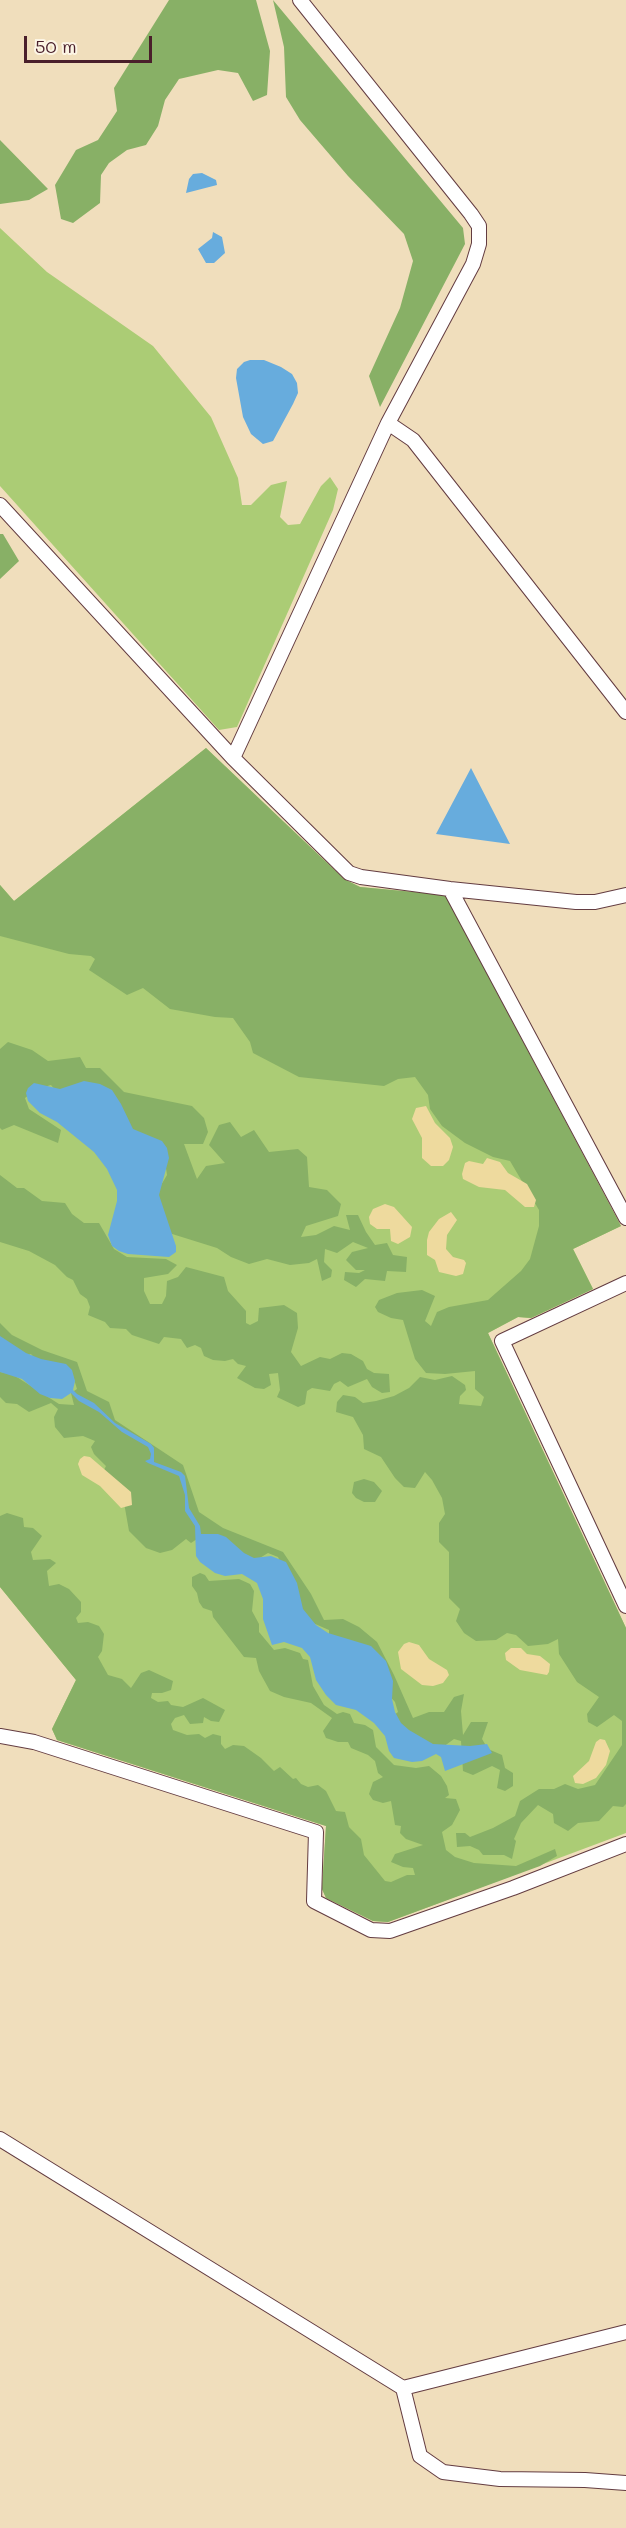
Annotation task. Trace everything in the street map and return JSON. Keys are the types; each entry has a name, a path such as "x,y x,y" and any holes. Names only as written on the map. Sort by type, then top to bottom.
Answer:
{"street":[{"path":"232,758 388,423 473,264 479,244 479,226 430,160 300,0"},
{"path":"388,423 413,441 626,712"},
{"path":"0,505 232,758 348,873 361,877 450,890 576,902 595,902 626,895"},
{"path":"450,890 626,1218"},
{"path":"626,1283 502,1341 626,1606"},
{"path":"0,1736 34,1742 316,1832 314,1901 371,1930 390,1931 513,1888 626,1844"},
{"path":"0,2139 403,2388 420,2456 443,2472 500,2479 626,2483"},
{"path":"403,2388 626,2332"}],"green space":[{"path":"169,0 256,0 270,51 267,95 253,101 238,73 218,70 179,79 165,100 158,126 146,145 127,150 109,163 101,175 100,203 73,223 61,219 55,185 76,150 98,140 117,111 114,88"},
{"path":"273,0 463,228 465,244 380,407 369,376 400,308 413,261 404,234 348,176 300,120 286,97 284,47"},
{"path":"0,140 48,189 29,200 0,204"},
{"path":"0,228 47,272 153,346 211,417 238,478 242,505 251,505 271,485 287,481 280,517 288,525 300,524 321,486 330,477 338,489 333,510 237,727 219,730 0,486"},
{"path":"0,534 3,534 19,561 0,579"},
{"path":"206,748 344,879 360,887 445,895 621,1226 573,1249 593,1289 531,1318 518,1317 488,1333 626,1628 626,1833 388,1922 373,1921 326,1898 322,1889 326,1826 57,1740 52,1729 76,1680 0,1587 0,885 14,901"},
{"path":"206,748 344,879 360,887 445,895 621,1226 573,1249 593,1289 531,1318 518,1317 488,1333 626,1628 626,1804 623,1807 613,1806 599,1821 578,1823 568,1831 554,1823 553,1814 538,1805 521,1823 514,1839 516,1841 512,1859 504,1855 483,1855 479,1850 470,1846 457,1847 456,1833 465,1833 470,1837 493,1828 515,1816 520,1801 539,1789 554,1789 565,1784 578,1789 595,1785 622,1745 622,1721 614,1715 597,1727 588,1722 587,1714 599,1697 577,1682 559,1654 558,1639 548,1644 528,1646 516,1635 507,1633 496,1640 476,1641 464,1633 456,1621 460,1609 449,1598 449,1552 439,1542 439,1523 445,1514 442,1498 432,1480 425,1472 415,1488 404,1487 381,1457 364,1449 363,1435 353,1417 336,1412 337,1402 343,1395 355,1397 363,1403 376,1401 394,1396 409,1388 420,1377 435,1380 452,1376 465,1385 466,1390 460,1396 459,1404 481,1406 484,1397 475,1389 475,1371 426,1373 415,1359 403,1320 378,1312 375,1307 379,1300 397,1293 422,1290 435,1296 425,1321 431,1326 437,1312 449,1307 488,1300 521,1271 530,1259 539,1226 539,1210 510,1161 493,1157 465,1143 442,1126 430,1109 428,1095 415,1077 398,1079 384,1086 299,1077 253,1053 250,1042 233,1018 170,1009 143,988 127,995 89,970 95,959 91,956 69,954 0,936 0,885 14,901"},
{"path":"8,1042 32,1050 48,1061 80,1057 86,1068 100,1068 124,1092 192,1106 204,1118 208,1132 203,1144 184,1144 197,1179 206,1166 225,1163 209,1145 219,1125 230,1122 241,1137 254,1130 269,1152 298,1149 307,1157 309,1187 327,1190 341,1204 338,1216 306,1226 301,1237 316,1235 334,1226 350,1230 346,1215 358,1215 375,1245 387,1243 393,1255 407,1257 406,1272 387,1271 385,1281 365,1279 356,1287 344,1280 345,1272 359,1273 365,1270 356,1270 346,1260 352,1252 368,1248 353,1242 337,1253 325,1249 324,1262 332,1270 331,1277 322,1281 317,1259 309,1263 290,1265 267,1259 249,1264 217,1248 169,1233 157,1192 167,1175 163,1147 60,1096 51,1085 37,1089 25,1098 29,1109 61,1130 58,1143 14,1125 2,1130 0,1128 0,1049"},
{"path":"0,1175 17,1188 24,1188 42,1201 65,1203 72,1214 84,1223 99,1223 114,1249 127,1257 166,1259 177,1265 168,1274 144,1278 144,1291 150,1304 162,1304 166,1296 167,1281 178,1277 186,1267 224,1277 228,1291 246,1311 246,1323 250,1325 258,1321 259,1308 284,1305 297,1313 298,1328 291,1352 301,1366 320,1357 330,1359 342,1353 351,1354 363,1361 367,1369 374,1373 389,1374 390,1392 382,1393 372,1387 367,1379 348,1387 340,1381 334,1384 330,1391 312,1388 307,1391 305,1404 298,1407 277,1397 280,1390 278,1373 269,1374 271,1385 264,1389 255,1388 237,1378 246,1366 238,1364 233,1359 213,1360 204,1356 201,1348 195,1345 187,1348 181,1339 164,1337 159,1344 132,1335 126,1329 110,1328 105,1322 88,1315 90,1307 87,1299 80,1294 73,1280 55,1265 29,1251 0,1242"},
{"path":"0,1323 12,1335 42,1350 77,1362 87,1391 109,1402 115,1420 183,1465 199,1512 223,1528 283,1552 311,1594 324,1620 343,1619 359,1627 377,1642 413,1718 429,1712 444,1712 454,1697 464,1694 461,1711 463,1735 471,1722 488,1722 482,1739 488,1749 502,1755 505,1768 513,1773 513,1786 505,1791 497,1788 500,1770 492,1766 473,1775 463,1771 461,1741 454,1739 443,1747 433,1746 388,1720 398,1712 395,1702 345,1646 329,1634 329,1630 306,1620 278,1557 268,1553 258,1559 247,1559 197,1539 191,1543 186,1539 172,1550 160,1553 146,1548 129,1531 123,1497 102,1474 106,1466 94,1454 91,1447 95,1441 83,1436 64,1438 55,1427 54,1417 58,1409 51,1403 29,1412 17,1404 6,1403 0,1397 0,1372 12,1374 59,1404 74,1405 71,1393 77,1389 73,1376 35,1359 31,1354 16,1359 0,1346"},
{"path":"364,1479 374,1482 382,1491 375,1502 364,1502 352,1493 354,1482"},
{"path":"7,1513 23,1518 24,1527 33,1528 42,1536 31,1552 33,1560 50,1559 56,1563 47,1571 49,1586 59,1584 69,1589 81,1602 81,1612 76,1618 78,1623 88,1622 99,1626 104,1634 102,1651 98,1657 108,1675 122,1679 131,1688 141,1673 149,1670 173,1681 171,1690 152,1693 151,1698 158,1702 168,1701 171,1705 183,1707 203,1698 225,1710 219,1722 204,1717 203,1723 190,1724 184,1715 175,1718 171,1724 173,1730 187,1735 199,1734 205,1738 213,1734 221,1736 221,1744 225,1749 233,1745 244,1746 274,1771 280,1767 301,1784 308,1787 318,1785 326,1791 336,1811 345,1812 349,1827 361,1839 364,1855 385,1881 391,1882 407,1875 415,1875 413,1868 391,1862 395,1854 423,1845 406,1839 400,1833 401,1826 395,1825 391,1801 383,1803 373,1800 369,1794 373,1782 383,1777 378,1773 375,1761 368,1755 351,1748 348,1742 326,1738 323,1731 332,1718 311,1703 284,1697 270,1691 259,1671 256,1658 244,1657 213,1617 212,1611 203,1608 192,1586 192,1577 200,1573 205,1575 209,1581 239,1579 250,1584 254,1591 252,1611 259,1624 259,1632 274,1650 285,1648 300,1653 303,1659 308,1660 313,1686 324,1705 337,1714 343,1712 350,1714 354,1723 365,1725 373,1730 376,1747 394,1765 416,1768 429,1766 441,1776 449,1795 445,1798 456,1799 460,1810 452,1825 442,1832 446,1850 455,1857 474,1863 516,1866 555,1849 557,1856 540,1866 388,1922 373,1921 326,1898 322,1889 326,1826 57,1740 52,1729 76,1680 0,1587 0,1516"}],"sand":[{"path":"426,1106 435,1123 450,1138 453,1147 449,1160 443,1166 431,1166 422,1158 422,1138 412,1119 416,1108"},
{"path":"487,1158 500,1162 508,1173 527,1184 536,1200 534,1207 525,1207 505,1190 479,1187 463,1179 465,1163 469,1161 483,1164"},
{"path":"385,1204 394,1207 412,1227 410,1237 398,1244 391,1241 390,1229 377,1229 370,1224 369,1217 373,1209"},
{"path":"451,1212 457,1220 447,1235 446,1249 453,1257 464,1260 466,1263 463,1274 456,1276 439,1272 435,1260 427,1255 429,1232 439,1219"},
{"path":"84,1456 90,1457 131,1492 132,1505 121,1508 100,1486 82,1475 78,1464"},
{"path":"409,1642 419,1645 429,1659 447,1670 449,1675 443,1683 433,1686 422,1685 401,1669 398,1652 404,1644"},
{"path":"511,1648 521,1648 527,1654 540,1656 550,1664 547,1675 520,1670 506,1660 505,1653"},
{"path":"600,1739 605,1740 610,1751 606,1765 596,1778 583,1784 575,1783 573,1776 589,1761 596,1742"}],"water":[{"path":"202,173 216,180 217,185 186,193 189,179 193,174"},
{"path":"213,232 222,237 225,253 214,263 206,263 198,249 212,238"},
{"path":"250,360 264,360 281,367 292,374 297,383 298,393 273,441 263,444 251,434 243,417 236,378 237,369"},
{"path":"471,768 510,844 436,834"},
{"path":"84,1081 100,1084 112,1090 133,1129 162,1141 167,1148 169,1158 159,1195 176,1246 176,1252 169,1257 128,1254 112,1246 108,1235 117,1201 117,1190 107,1169 94,1152 57,1122 40,1113 28,1101 26,1093 34,1083 60,1089"},
{"path":"0,1336 26,1353 41,1359 66,1364 72,1370 75,1381 73,1390 77,1394 94,1403 115,1423 151,1444 154,1448 154,1462 181,1472 185,1476 189,1508 200,1526 201,1534 218,1534 226,1537 244,1553 254,1558 271,1556 286,1562 297,1583 303,1609 316,1625 328,1633 371,1646 386,1661 393,1681 392,1699 395,1712 401,1723 409,1730 433,1744 470,1746 487,1744 492,1753 445,1771 441,1757 436,1754 422,1761 412,1762 394,1758 389,1751 385,1736 374,1723 356,1710 336,1705 326,1695 316,1680 310,1657 302,1648 284,1642 272,1645 263,1619 263,1599 257,1583 242,1574 225,1576 215,1573 200,1562 196,1556 195,1526 185,1511 185,1495 179,1476 145,1461 150,1459 151,1454 148,1447 122,1432 99,1412 79,1401 71,1393 62,1399 50,1398 40,1394 22,1379 0,1372"}]}
